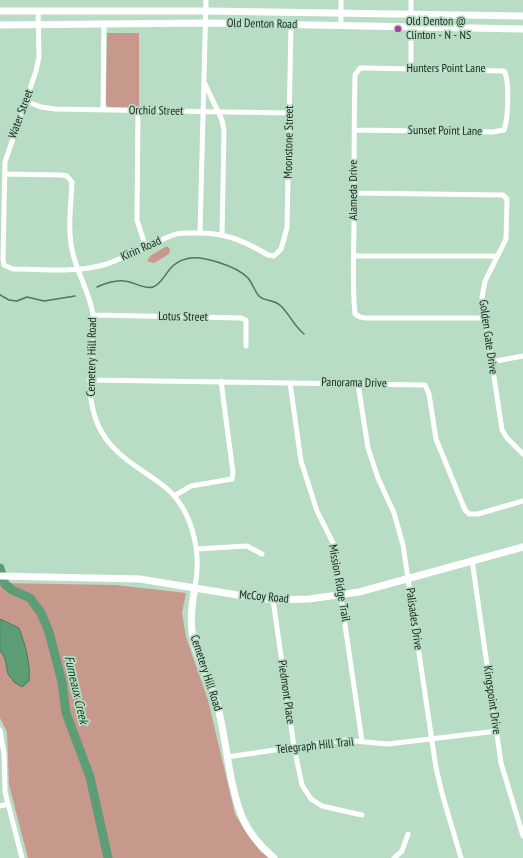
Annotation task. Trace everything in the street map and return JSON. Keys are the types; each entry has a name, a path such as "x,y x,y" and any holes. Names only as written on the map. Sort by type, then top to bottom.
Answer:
{"main road":[{"name":"Old Denton Road","path":"0,12 341,13 523,16"},
{"name":"Old Denton Road","path":"0,25 206,23 523,29"},
{"name":"McCoy Road","path":"0,576 140,579 195,587 238,596 273,600 309,599 359,592 523,547"},
{"name":"Cemetery Hill Road","path":"195,587 191,619 196,650 217,705 242,818 254,836 274,858"}],"street":[{"path":"200,232 206,0"},
{"path":"341,0 341,25"},
{"path":"411,0 411,68"},
{"name":"Water Street","path":"4,265 4,174 7,152 37,65 38,12"},
{"path":"102,110 104,23"},
{"name":"Moonstone Street","path":"274,256 281,249 287,228 291,24"},
{"name":"Hunters Point Lane","path":"360,68 504,70 507,75 507,98"},
{"name":"Alameda Drive","path":"360,68 355,75 353,295 355,314 366,318 485,318"},
{"path":"203,80 218,112 224,131 222,234"},
{"name":"Sunset Point Lane","path":"354,130 499,132 504,130 506,125 507,98"},
{"name":"Orchid Street","path":"25,101 55,110 289,113"},
{"path":"138,111 137,220 146,248"},
{"name":"Cemetery Hill Road","path":"4,174 67,176 72,182 70,237 72,252 93,315 94,331 89,380 92,409 98,426 108,442 121,457 162,485 174,496 187,518 197,549 198,566 195,587"},
{"name":"Golden Gate Drive","path":"354,193 503,195 507,199 507,233 504,244 483,287 482,297 502,430 507,438 523,454"},
{"name":"Kirin Road","path":"4,265 13,269 78,269 116,261 174,234 200,232 222,234 233,237 268,255 274,256"},
{"path":"354,256 497,256"},
{"name":"Lotus Street","path":"93,315 241,318 246,320 246,346"},
{"path":"491,362 523,356"},
{"name":"Panorama Drive","path":"89,380 425,385 428,388 436,439 465,510 469,514 478,514 523,501"},
{"path":"174,496 191,486 232,479 233,473 221,382"},
{"name":"Mission Ridge Trail","path":"290,383 301,462 317,511 333,543 362,741"},
{"name":"Palisades Drive","path":"358,384 368,448 378,478 398,524 404,545 442,797 461,858"},
{"path":"197,549 247,546 262,554"},
{"name":"Kingspoint Drive","path":"472,560 501,763 523,836"},
{"name":"Piedmont Place","path":"273,600 299,778 311,799 317,804 329,809 362,815"},
{"path":"0,730 4,754 5,792 22,858"},
{"name":"Telegraph Hill Trail","path":"228,757 342,740 388,744 497,731"},
{"path":"0,806 8,804"},
{"path":"394,858 402,851 408,834"}],"shaded area":[{"path":"107,33 139,33 139,108 108,107 106,104"},
{"path":"167,246 170,249 169,254 154,263 147,261 150,256"},
{"path":"0,583 116,585 186,593 182,613 186,637 208,700 235,814 247,834 260,851 269,858 28,858 9,785 7,732 0,718"},
{"path":"0,619 19,628 27,654 29,674 29,681 22,687 14,682 8,674 5,659 0,650"}],"waterway":[{"path":"97,287 110,282 127,281 150,288 157,285 170,269 179,261 201,258 219,262 236,270 248,278 259,296 281,306 297,328 304,334"},
{"path":"0,295 9,300 17,301 27,297 44,301 75,296"},
{"name":"Furneaux Creek","path":"0,568 5,584 12,590 30,598 41,613 49,632 62,682 66,713 90,777 108,858"}],"place":[{"name":"Old Denton @ Clinton - N - NS","path":"398,29"}]}
